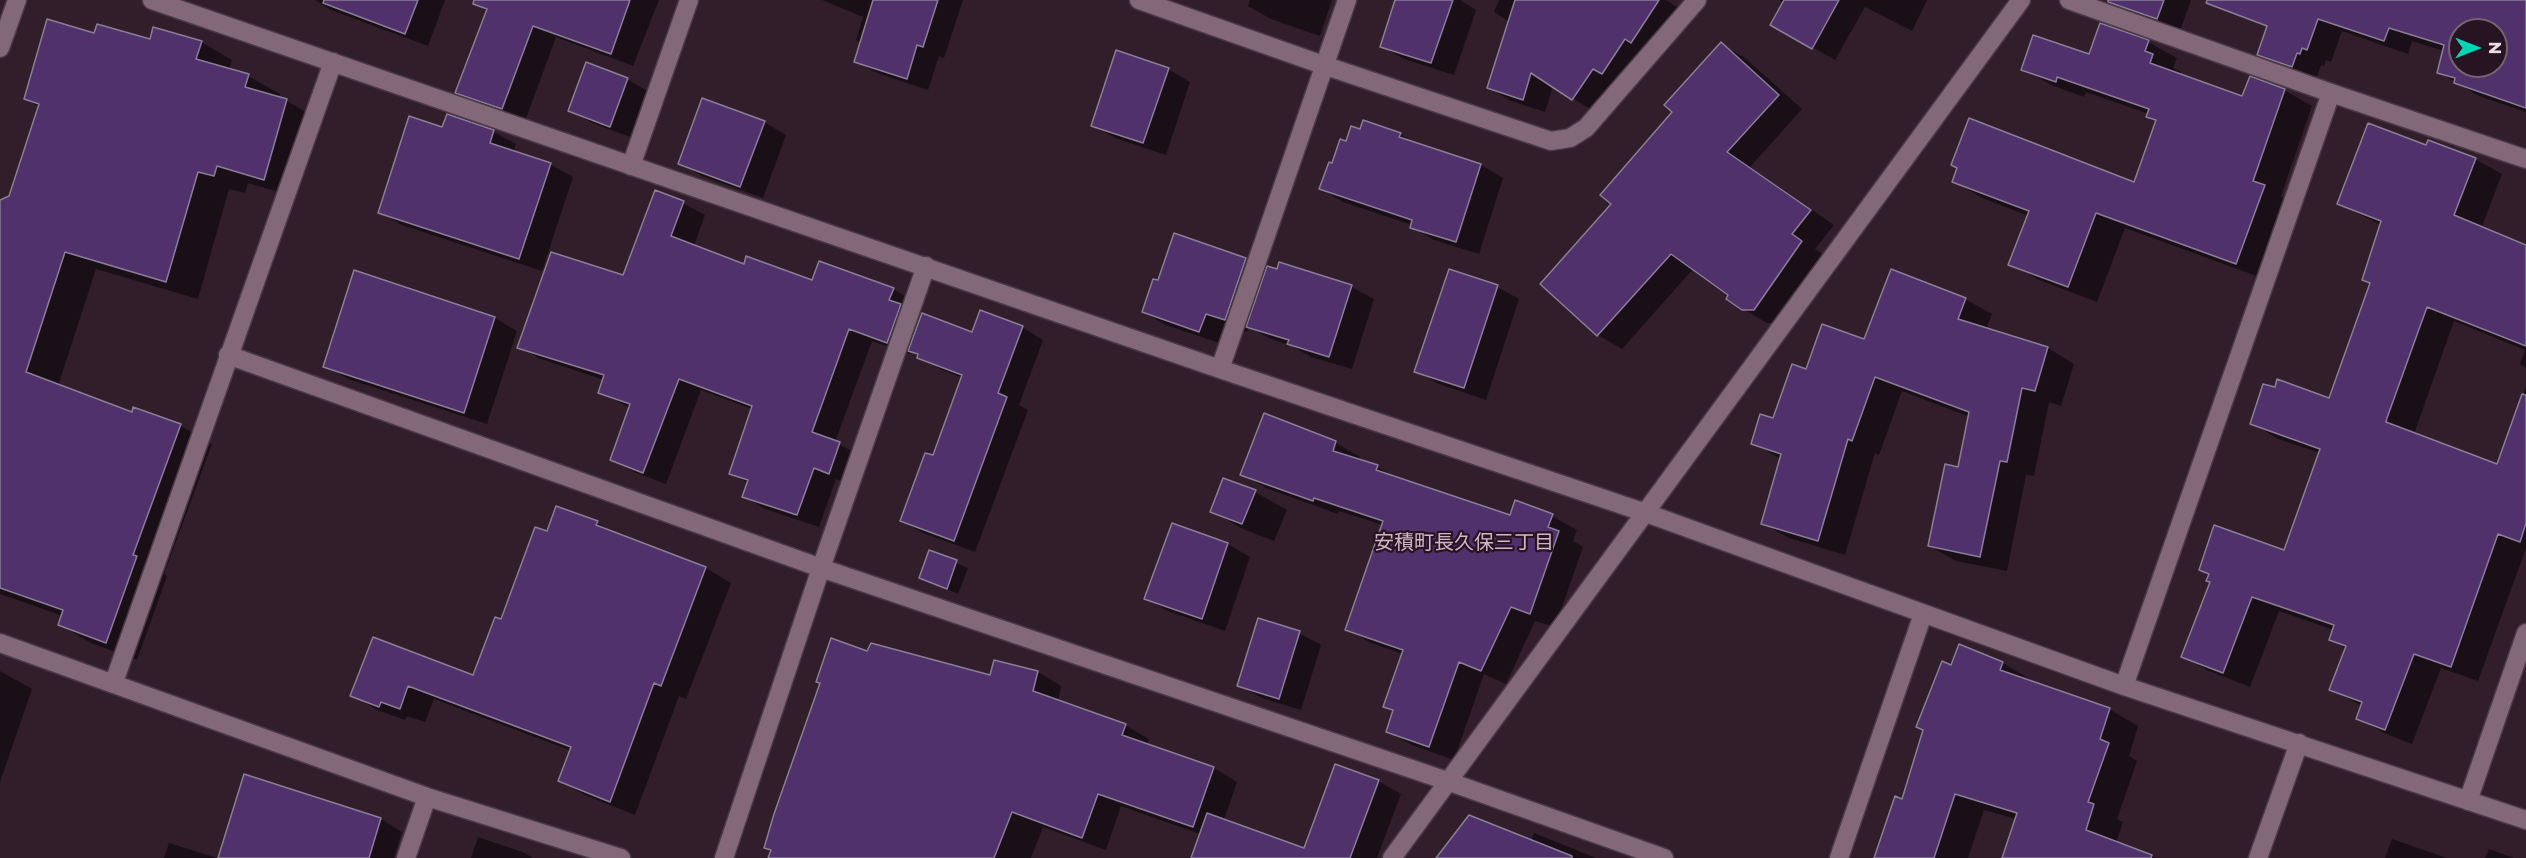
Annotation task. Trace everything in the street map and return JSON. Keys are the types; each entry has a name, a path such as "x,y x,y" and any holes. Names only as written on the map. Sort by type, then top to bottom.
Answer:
{"street":[{"path":"0,48 17,0"},
{"path":"152,0 1220,369 1646,513 2124,686 2526,820"},
{"path":"631,166 689,0"},
{"path":"1139,0 1544,139 1561,140 1586,128 1697,0"},
{"path":"1220,369 1347,0"},
{"path":"1392,858 2021,0"},
{"path":"2069,0 2526,159"},
{"path":"114,682 333,62"},
{"path":"2124,686 2331,93"},
{"path":"724,858 821,568 926,266"},
{"path":"228,355 821,568 1447,781 1664,858"},
{"path":"1839,858 1923,614"},
{"path":"2468,801 2526,633"},
{"path":"0,643 427,796 621,858"},
{"path":"2258,858 2299,743"},
{"path":"406,858 427,796"}],"building":[{"path":"324,0 418,0 405,34 323,3"},
{"path":"474,0 630,0 611,54 533,26 502,109 455,93 487,9 473,4"},
{"path":"873,0 938,0 923,47 917,45 907,79 854,62"},
{"path":"1395,0 1453,0 1431,63 1380,47"},
{"path":"1515,0 1659,0 1631,43 1625,39 1602,74 1593,69 1572,100 1531,73 1523,100 1487,88"},
{"path":"1784,0 1839,0 1812,49 1770,25"},
{"path":"2108,0 2164,0 2157,19 2108,2"},
{"path":"2207,0 2526,0 2526,108 2454,83 2455,78 2508,78 2508,18 2448,18 2448,76 2437,73 2444,45 2389,28 2384,41 2318,19 2307,50 2302,48 2300,54 2297,53 2292,67 2257,55 2267,26 2206,3"},
{"path":"47,19 94,33 97,24 150,39 153,27 202,41 196,59 249,74 245,87 287,99 264,180 217,166 214,176 198,172 166,282 65,252 26,372 132,412 133,407 181,424 133,555 137,556 106,643 58,625 63,610 0,588 0,200 9,196 39,104 24,99"},
{"path":"2100,23 2149,40 2145,51 2153,54 2150,63 2242,96 2250,76 2285,89 2253,181 2265,185 2236,264 2096,213 2068,287 2008,265 2029,211 1952,182 1957,168 1951,165 1969,118 2134,182 2156,120 2146,117 2149,109 2057,77 2056,82 2021,70 2033,35 2089,54"},
{"path":"1721,42 1779,95 1727,152 1811,210 1792,234 1802,241 1754,310 1742,310 1726,299 1728,295 1671,254 1597,336 1540,284 1611,204 1600,195 1672,112 1664,105"},
{"path":"1116,50 1169,68 1143,143 1091,126"},
{"path":"586,62 628,78 610,127 568,111"},
{"path":"702,98 765,121 740,187 678,164"},
{"path":"447,114 494,130 490,143 551,163 519,259 378,213 409,116 442,127"},
{"path":"1363,120 1401,133 1399,137 1481,164 1456,242 1410,228 1412,220 1319,189 1329,162 1332,163 1340,139 1346,141 1351,126 1360,129"},
{"path":"2368,123 2426,145 2428,140 2476,158 2454,215 2526,245 2526,346 2427,307 2387,418 2386,422 2497,464 2522,394 2526,395 2526,523 2520,542 2498,534 2451,667 2414,654 2385,730 2356,719 2362,702 2329,690 2346,646 2329,640 2334,625 2252,597 2223,673 2181,657 2210,582 2206,581 2209,574 2199,570 2214,525 2284,550 2320,449 2250,424 2263,384 2275,387 2277,379 2329,398 2370,283 2362,280 2381,221 2337,204"},
{"path":"655,190 684,201 671,236 744,264 746,256 812,280 819,261 894,288 889,300 901,304 887,343 849,329 812,432 840,442 829,474 814,468 797,515 742,497 748,480 729,474 752,406 679,379 643,473 610,460 630,404 598,393 604,375 517,348 551,252 623,275"},
{"path":"1174,233 1246,258 1225,320 1206,314 1199,332 1142,312 1153,279 1158,280"},
{"path":"1279,262 1352,285 1329,357 1287,344 1289,340 1246,327 1267,266 1277,269"},
{"path":"1449,269 1498,285 1464,388 1414,372"},
{"path":"1891,269 1966,298 1958,319 2048,347 2035,391 2022,388 2007,462 2000,461 1980,557 1928,546 1945,464 1958,467 1969,412 1875,377 1852,441 1848,439 1818,541 1761,524 1781,454 1751,444 1760,414 1773,418 1792,364 1806,369 1822,324 1864,339"},
{"path":"354,270 495,317 464,413 323,367"},
{"path":"980,310 1023,326 998,393 1007,397 954,541 900,521 925,453 933,455 962,375 917,358 918,354 908,351 922,313 972,332"},
{"path":"1264,413 1336,441 1333,451 1378,465 1376,470 1510,515 1515,500 1553,514 1548,527 1559,531 1530,614 1511,607 1481,671 1459,662 1429,747 1386,732 1393,710 1383,707 1403,650 1345,630 1383,521 1314,498 1313,501 1240,475"},
{"path":"1223,478 1256,490 1242,524 1210,512"},
{"path":"556,506 598,521 596,525 706,567 661,686 654,683 610,802 558,781 571,747 408,686 400,709 381,702 379,707 350,696 373,637 473,675 495,617 501,619 535,527 547,531"},
{"path":"1172,523 1228,543 1202,619 1144,599"},
{"path":"929,550 957,560 947,589 919,578"},
{"path":"1258,618 1300,631 1279,699 1237,686"},
{"path":"831,638 867,651 871,643 990,675 994,660 1038,671 1033,691 1126,724 1122,735 1214,767 1193,827 1098,794 1082,838 1012,812 994,858 768,858 771,850 764,848 820,683 816,682"},
{"path":"1959,644 2003,662 2000,670 2110,708 2100,739 2109,743 2088,802 2094,804 2086,830 2152,855 2151,858 2002,858 2017,813 1955,794 1934,858 1874,858 1895,796 1902,799 1923,730 1916,727 1942,661 1951,665"},
{"path":"1335,764 1379,780 1350,858 1191,858 1207,813 1304,848"},
{"path":"244,774 381,818 369,858 218,858"},
{"path":"1469,815 1572,856 1572,858 1436,858"}],"district":[{"name":"安積町長久保三丁目","path":"1464,543"}]}
